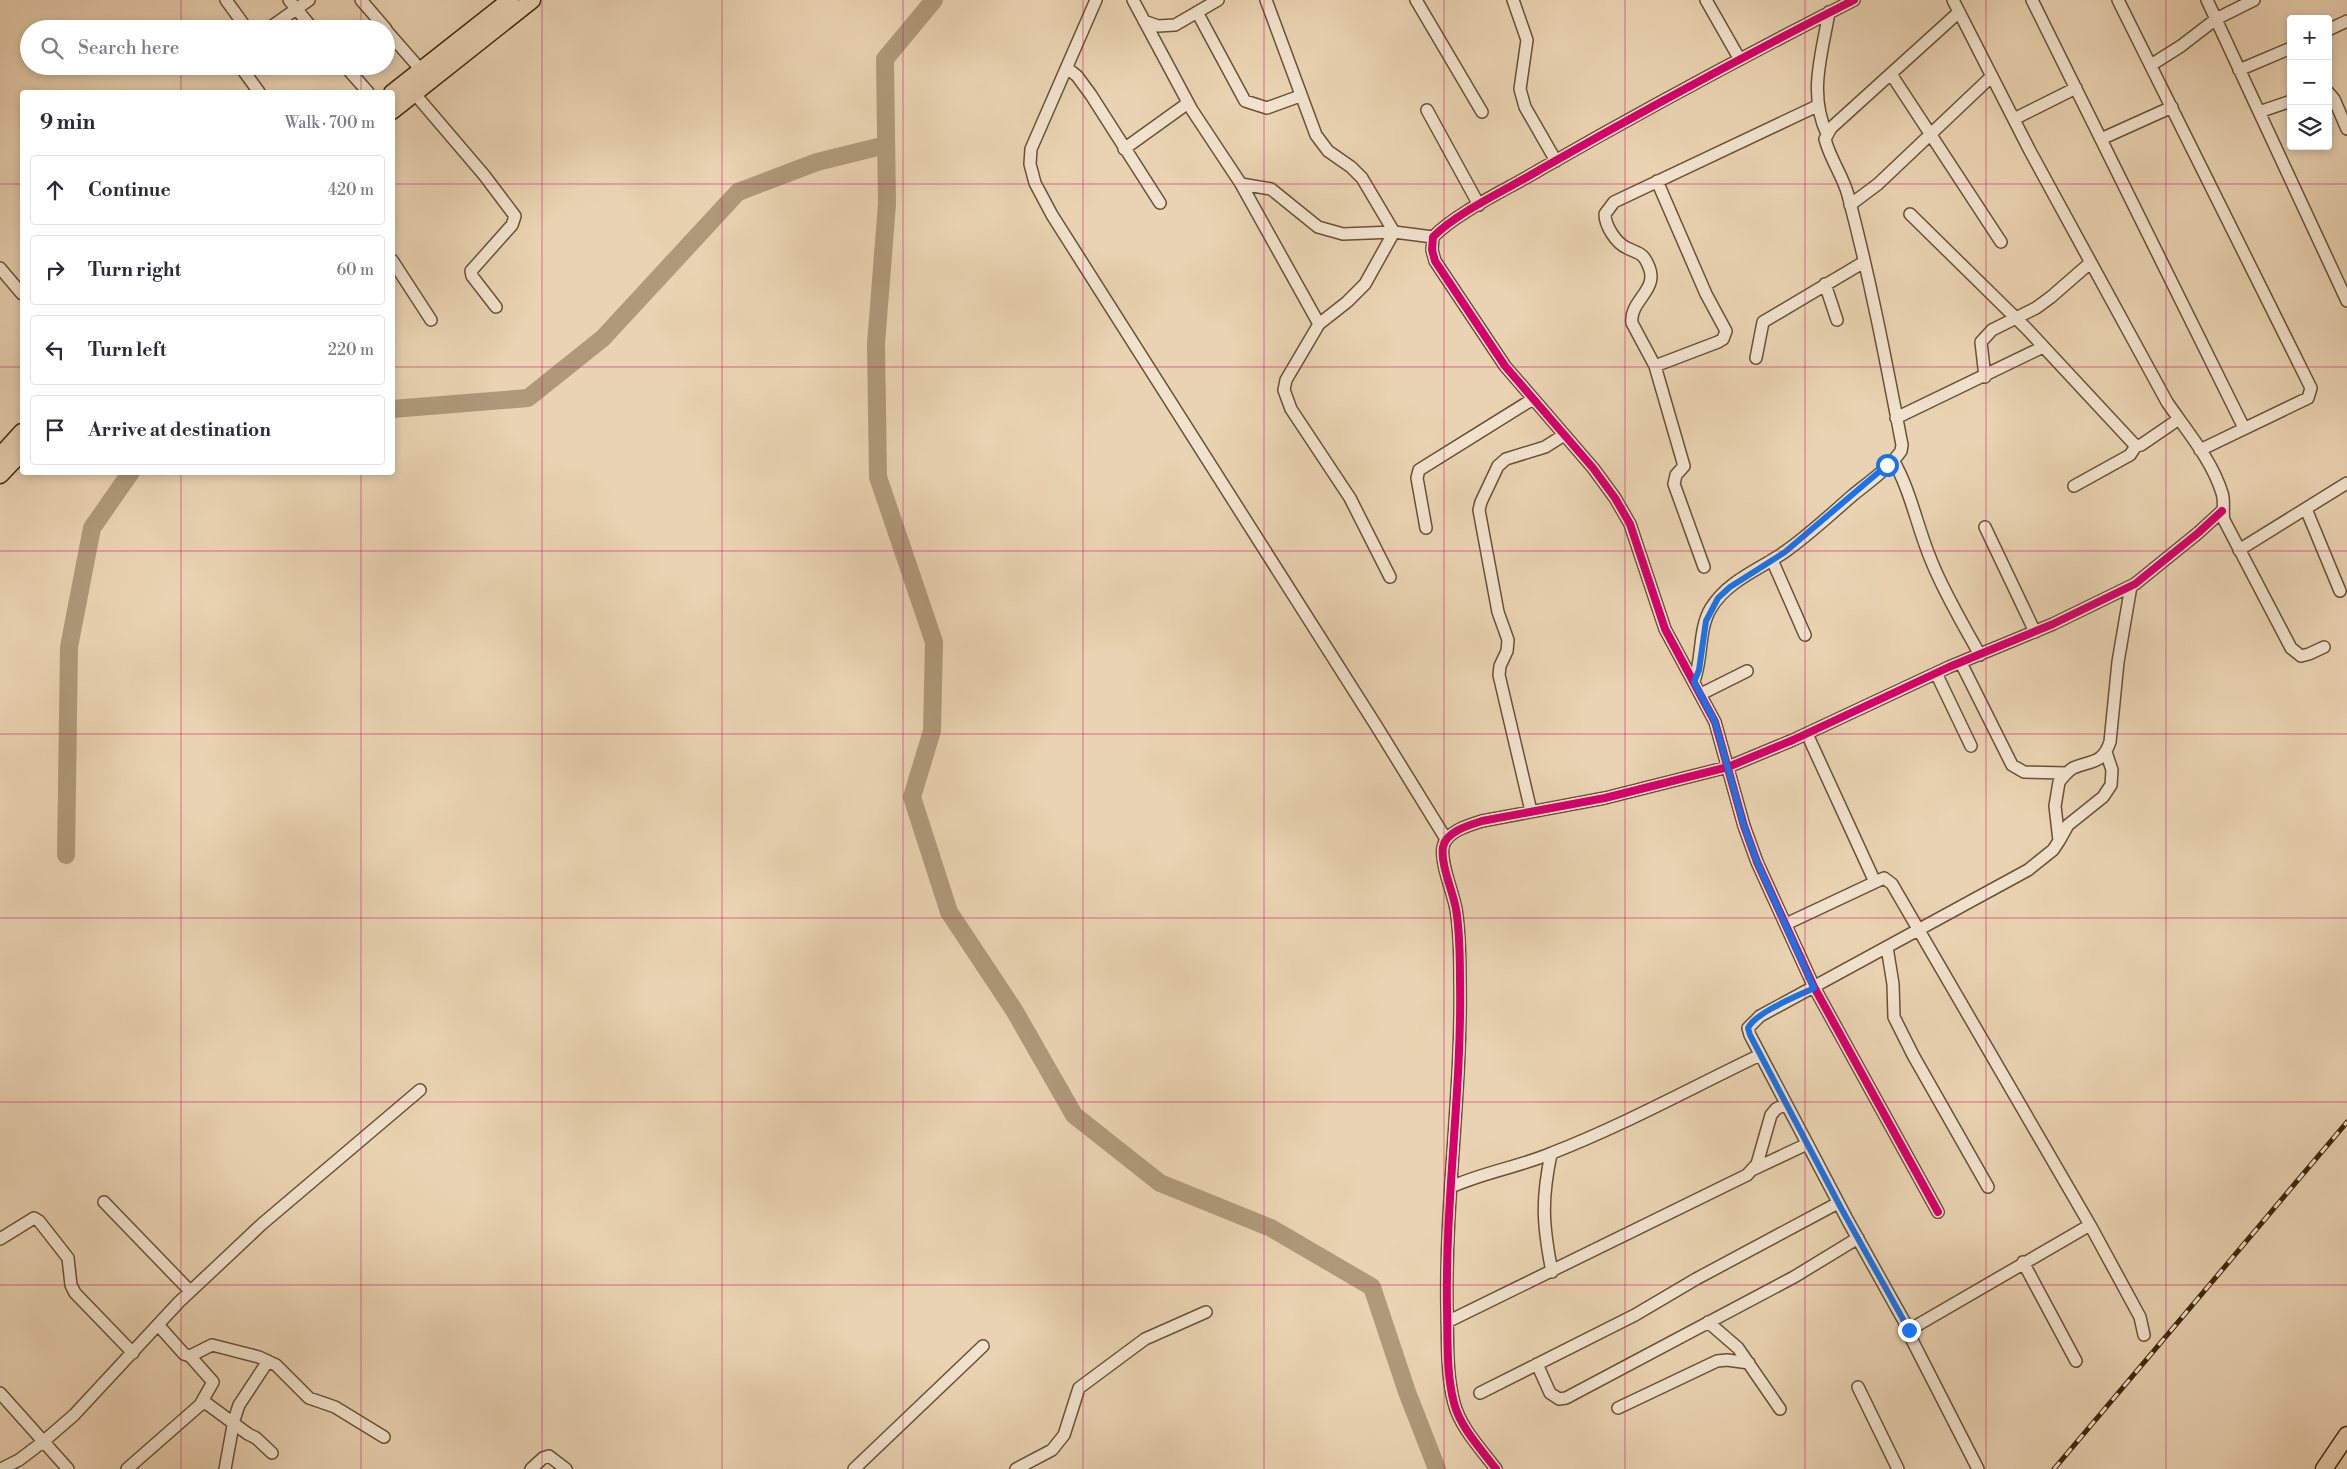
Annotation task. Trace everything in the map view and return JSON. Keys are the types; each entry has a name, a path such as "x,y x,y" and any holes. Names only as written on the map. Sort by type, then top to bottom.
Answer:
{"main road":[{"path":"395,91 510,0"},
{"path":"395,108 532,0"},
{"path":"0,456 20,434"},
{"path":"0,475 20,454"},
{"path":"2324,1469 2347,1434"}],"street":[{"path":"226,0 240,20"},
{"path":"289,0 305,20"},
{"path":"282,20 309,0"},
{"path":"361,0 378,20"},
{"path":"1096,0 1031,149 1030,164 1035,183 1072,247 1248,522 1446,840"},
{"path":"1133,0 1188,103 1240,184 1319,324"},
{"path":"1144,21 1168,27 1183,22 1218,0"},
{"path":"1266,0 1316,135 1328,151 1351,167 1362,178 1394,232"},
{"path":"1416,0 1482,112"},
{"path":"1513,0 1527,40 1520,89 1525,107 1556,161"},
{"path":"1706,0 1739,58"},
{"path":"1854,0 1739,58 1479,205 1441,228 1433,237 1432,250 1435,261 1485,339 1615,498 1630,524 1665,629 1715,722 1744,826 1757,862 1814,988 1938,1212"},
{"path":"1953,0 2090,263 2167,402 2200,450 2222,492 2224,520 2291,648 2301,656 2324,647"},
{"path":"2032,0 2244,428"},
{"path":"2207,0 2347,301"},
{"path":"2151,65 2181,46 2216,19 2254,0"},
{"path":"2121,1 2310,388 2308,398 2200,450"},
{"path":"1197,12 1245,101 1267,108 1300,96"},
{"path":"1827,134 1819,118 1817,106 1819,74 1830,12"},
{"path":"1694,682 1699,670 1706,621 1711,609 1730,587 1802,539 1901,451 1902,445 1878,320 1864,262 1843,182 1827,148 1825,139 1827,134 1959,12"},
{"path":"2332,28 2347,20"},
{"path":"395,39 422,70"},
{"path":"2239,70 2287,50"},
{"path":"1067,68 1086,89 1160,203"},
{"path":"1891,74 2001,242"},
{"path":"247,75 258,90"},
{"path":"353,75 366,90"},
{"path":"1850,205 1878,184 1992,76"},
{"path":"2014,119 2076,88"},
{"path":"414,93 484,175 515,216 512,225 471,270 472,276 496,307"},
{"path":"2332,97 2347,129"},
{"path":"2259,112 2287,102"},
{"path":"1124,148 1188,103"},
{"path":"1704,567 1674,484 1676,475 1684,466 1655,366 1632,323 1631,315 1647,291 1652,278 1650,268 1641,253 1625,247 1617,240 1607,226 1605,214 1614,202 1817,106"},
{"path":"2101,140 2172,107"},
{"path":"1427,110 1479,205"},
{"path":"1655,366 1718,342 1723,339 1726,330 1706,294 1657,181"},
{"path":"1240,184 1272,189 1302,216 1318,227 1343,234 1394,232 1433,237"},
{"path":"1910,214 2015,318 2136,446"},
{"path":"1390,577 1350,498 1285,399 1284,390 1286,380 1307,341 1319,324 1347,302 1365,284 1394,232"},
{"path":"1756,358 1763,322 1864,262"},
{"path":"1985,377 1981,342 1992,330 2050,298 2090,263"},
{"path":"395,265 431,320"},
{"path":"0,268 20,292"},
{"path":"1825,284 1837,320"},
{"path":"1896,418 1985,377 2043,347"},
{"path":"1426,528 1418,478 1419,470 1533,399"},
{"path":"2074,486 2130,456 2136,446 2141,445 2179,419"},
{"path":"1531,811 1499,675 1500,666 1507,651 1508,640 1498,612 1479,510 1498,466 1514,456 1546,447 1564,435"},
{"path":"1893,460 1909,492 1931,561 1949,600 1980,655"},
{"path":"2239,550 2347,483"},
{"path":"2306,508 2340,591"},
{"path":"1496,1469 1462,1422 1453,1402 1449,1362 1447,1282 1461,1020 1456,910 1443,857 1443,847 1446,840 1475,823 1605,798 1728,767 1806,734 1936,673 2035,632 2131,586 2151,573 2222,511"},
{"path":"1985,527 2035,632"},
{"path":"1772,560 1805,635"},
{"path":"2059,841 2055,806 2058,782 2067,772 2093,762 2106,752 2110,742 2118,662 2131,586"},
{"path":"1962,663 2012,765 2024,772 2067,772"},
{"path":"1701,694 1747,671"},
{"path":"1936,673 1971,746"},
{"path":"1806,734 1875,882"},
{"path":"1978,1469 1911,1338 1909,1330 1838,1203 1760,1055 1748,1028 1751,1023 2028,870 2054,850 2068,825 2103,797 2111,785 2112,770 2106,752"},
{"path":"1786,924 1884,878 1892,884 2090,1225 2140,1317 2144,1335"},
{"path":"1887,947 1893,979 1894,1017 1913,1055 1988,1187"},
{"path":"1451,1187 1478,1175 1551,1154 1760,1055"},
{"path":"1,1469 18,1460 44,1441 74,1415 190,1292 262,1224 420,1090"},
{"path":"1754,1169 1770,1114 1786,1104"},
{"path":"1448,1322 1748,1175 1754,1169 1807,1144"},
{"path":"1551,1154 1544,1184 1543,1208 1544,1227 1552,1272"},
{"path":"104,1202 190,1292"},
{"path":"1480,1393 1626,1319 1711,1270 1838,1203"},
{"path":"0,1239 34,1218 39,1222 68,1258 75,1293 133,1353"},
{"path":"1909,1330 2023,1262 2090,1225"},
{"path":"1537,1364 1550,1393 1559,1399 1794,1277 1858,1238"},
{"path":"2023,1262 2076,1361"},
{"path":"1016,1469 1052,1450 1064,1436 1079,1388 1145,1340 1206,1312"},
{"path":"1708,1322 1731,1340 1780,1409"},
{"path":"128,1469 200,1405 213,1382 159,1326"},
{"path":"190,1356 212,1345 268,1361 285,1372 309,1398 335,1407 384,1437"},
{"path":"854,1469 983,1346"},
{"path":"1618,1408 1717,1361 1727,1360 1749,1363"},
{"path":"225,1469 239,1405 268,1361"},
{"path":"1858,1387 1898,1469"},
{"path":"0,1393 68,1469"},
{"path":"200,1405 206,1403 212,1406 256,1438 272,1453"},
{"path":"532,1469 549,1456 566,1469"}],"waterway":[{"path":"934,0 885,59 887,204 876,344 878,477 934,642 932,731 912,797 949,912 1014,1010 1074,1115 1160,1183 1271,1228 1372,1287 1407,1392 1437,1469"},
{"path":"395,409 528,398 603,338 738,192 817,162 886,145"},
{"path":"66,855 69,647 92,528 129,475"}],"railway":[{"path":"2054,1469 2347,1122"}],"cycle path":[{"path":"1854,0 1657,104 1456,218 1433,237 1432,250 1435,261 1505,366 1593,468 1615,498 1630,524 1665,629 1715,722 1744,826 1757,862 1814,987 1938,1212"},
{"path":"1496,1469 1461,1421 1451,1392 1449,1368 1447,1309 1448,1227 1459,1063 1460,963 1456,909 1443,861 1445,841 1453,833 1471,824 1605,798 1728,767 1793,740 1949,667 2053,624 2135,584 2222,511"}],"route":[{"path":"1887,465 1802,539 1730,587 1718,598 1706,621 1699,670 1694,682 1715,722 1744,826 1757,862 1814,988 1760,1016 1748,1028 1750,1035 1841,1208 1909,1330"}]}
